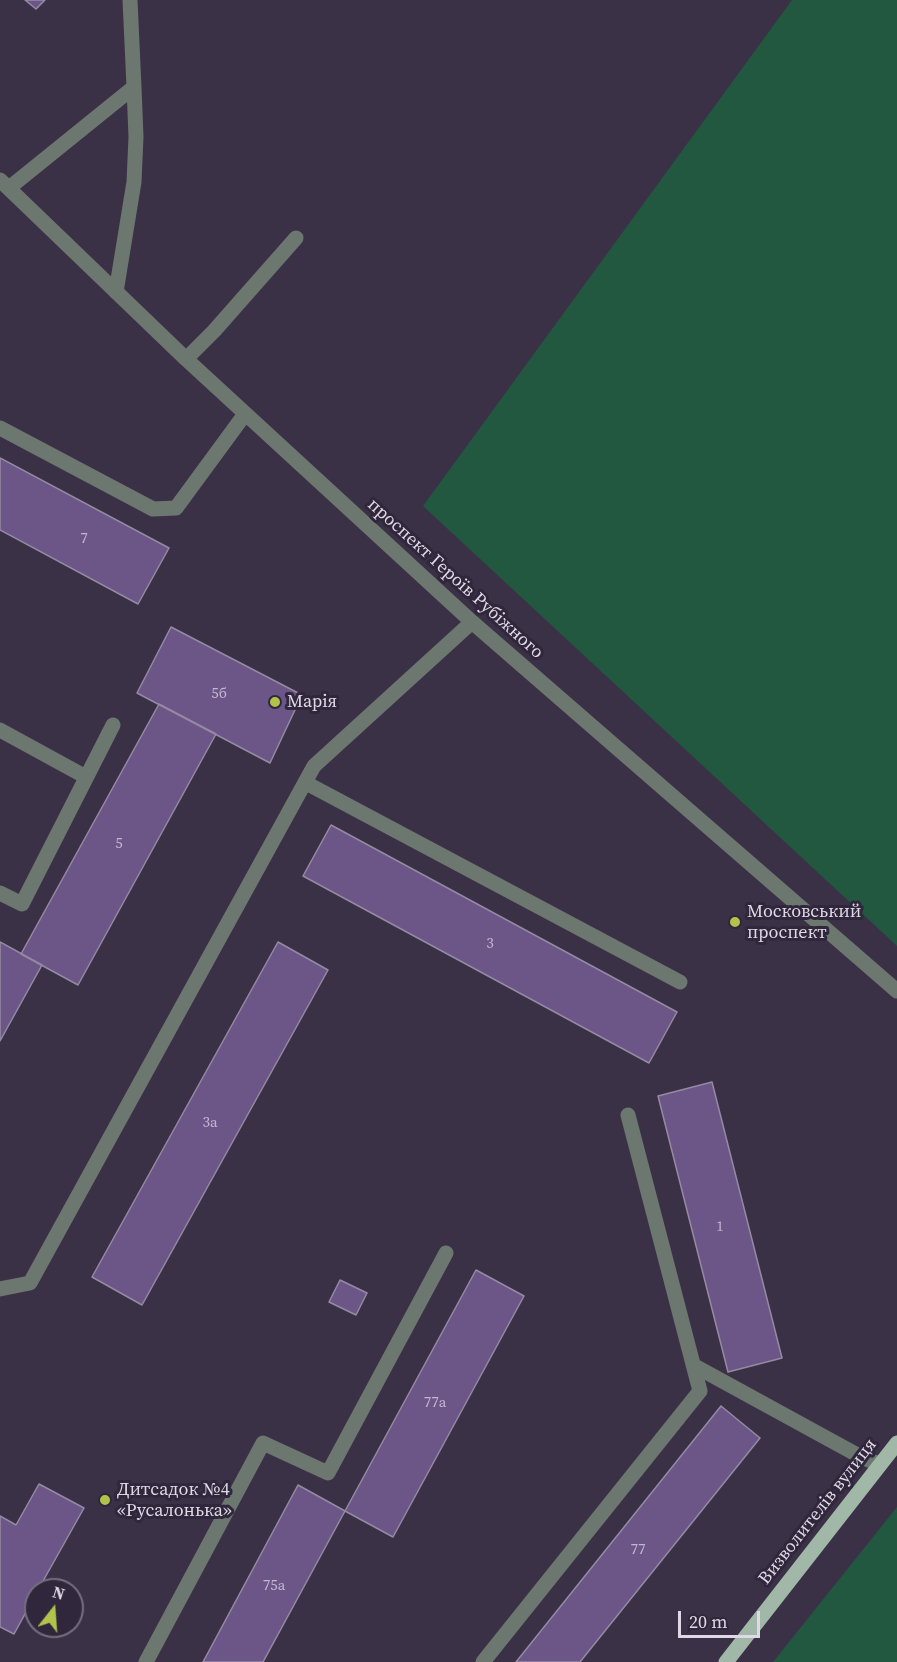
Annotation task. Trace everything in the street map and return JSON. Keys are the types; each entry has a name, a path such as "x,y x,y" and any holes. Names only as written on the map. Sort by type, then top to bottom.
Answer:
{"main road":[{"name":"Визволителів вулиця","path":"726,1662 897,1443"}],"street":[{"path":"116,292 134,182 136,137 130,0"},
{"path":"4,184 134,87"},
{"name":"проспект Героїв Рубіжного","path":"4,184 186,360 472,622 897,991"},
{"path":"186,360 296,238"},
{"path":"0,428 153,509 176,508 245,414"},
{"path":"0,1290 30,1283 314,766 472,622"},
{"path":"0,892 22,904 113,725"},
{"path":"0,730 86,777"},
{"path":"306,783 680,982"},
{"path":"483,1662 700,1391 628,1115"},
{"path":"146,1662 263,1443 328,1473 446,1253"},
{"path":"693,1365 863,1458 880,1464"}],"green space":[{"path":"792,0 897,0 897,946 423,506"},
{"path":"897,1507 897,1662 773,1662"}],"building":[{"path":"25,0 45,0 36,9"},
{"path":"0,458 169,548 138,604 0,530"},
{"path":"171,627 302,695 270,763 137,693"},
{"path":"159,704 216,734 78,985 21,954"},
{"path":"331,825 677,1012 649,1063 303,876"},
{"path":"0,942 42,965 0,1041"},
{"path":"278,942 328,970 142,1305 92,1277"},
{"path":"712,1082 782,1358 728,1372 658,1096"},
{"path":"476,1270 524,1296 393,1537 345,1511"},
{"path":"340,1280 367,1293 356,1315 329,1302"},
{"path":"721,1406 760,1438 580,1662 516,1662"},
{"path":"39,1484 84,1508 45,1578 24,1578 24,1616 14,1634 0,1627 0,1516 16,1525"},
{"path":"298,1485 345,1511 263,1662 203,1662"}],"place":[{"name":"Марія","path":"275,702"},
{"name":"Московський проспект","path":"735,922"},
{"name":"Дитсадок №4 «Русалонька»","path":"105,1500"}]}
